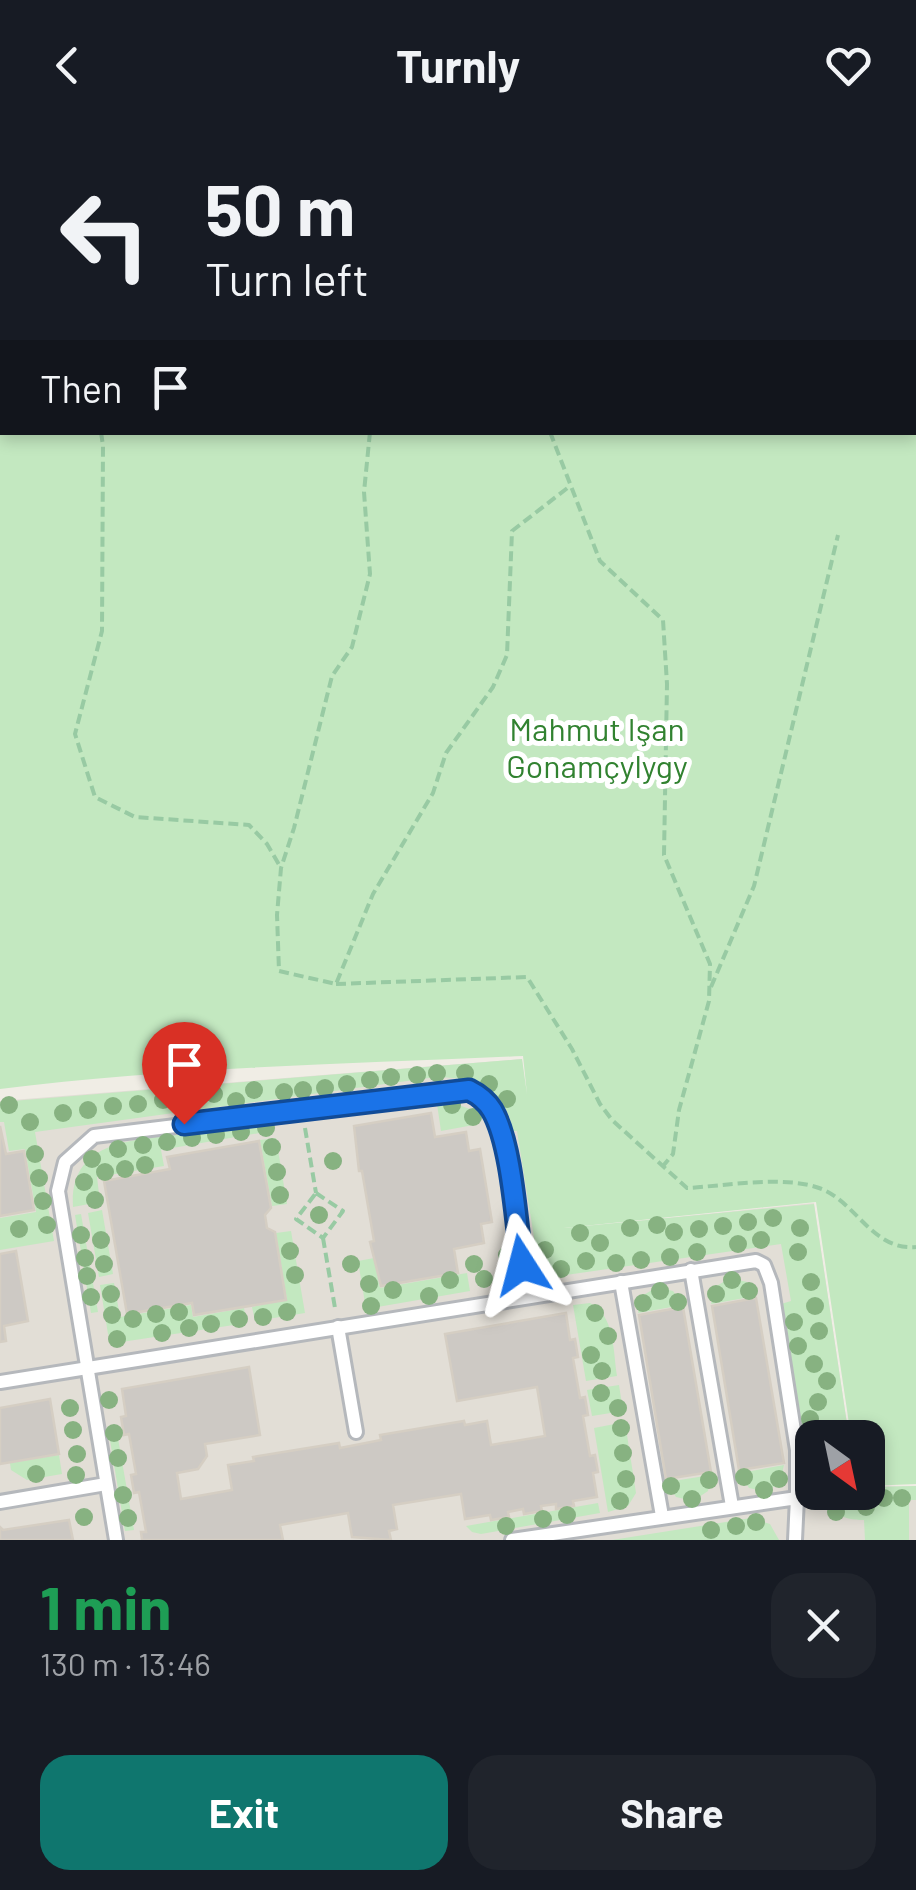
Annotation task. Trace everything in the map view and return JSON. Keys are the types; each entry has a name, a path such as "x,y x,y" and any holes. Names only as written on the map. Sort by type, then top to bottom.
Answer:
{"lane":[{"path":"116,1540 58,1191 59,1176 72,1152 94,1136 469,1090 482,1096 490,1106 502,1135 527,1297"},
{"path":"0,1382 748,1260 764,1266 769,1274 795,1443"},
{"path":"692,1270 732,1506"},
{"path":"621,1282 662,1516"},
{"path":"338,1327 356,1432"},
{"path":"0,1502 106,1484"},
{"path":"512,1540 795,1498"},
{"path":"794,1540 796,1510"}],"path":[{"path":"102,435 102,631 75,734 95,798 134,817 249,825 268,844 281,868"},
{"path":"370,435 364,492 370,574 352,647 332,676 281,868 277,915 279,970 336,984 527,977 612,1120 687,1188 790,1182 822,1189 871,1232 902,1249 916,1247"},
{"path":"551,435 600,561 663,620 668,684 664,856 710,964 709,1001 679,1110 673,1154 662,1166"},
{"path":"336,984 373,894 433,793 446,753 493,688 507,654 512,531 570,486"},
{"path":"709,991 754,886 838,535"},
{"path":"302,1109 316,1192 343,1212 323,1238"},
{"path":"316,1192 296,1220 323,1238 338,1327"}],"shaded area":[{"path":"522,1059 540,1231 814,1203 846,1420 795,1420 795,1510 885,1510 885,1487 916,1486 916,1540 0,1540 0,1101"}],"green space":[{"name":"Mahmut Işan Gonamçylygy","path":"0,435 916,435 916,1484 885,1485 885,1420 848,1420 816,1202 564,1228 814,1204 846,1420 800,1420 781,1304 791,1301 781,1244 566,1275 543,1265 536,1250 517,1131 513,1131 502,1103 483,1086 471,1082 429,1078 35,1132 54,1241 0,1250 0,1218 36,1212 25,1149 9,1151 4,1122 0,1122 0,1102 522,1059 527,1094 523,1056 196,1071 0,1089"},
{"path":"453,1103 470,1109 479,1124 441,1131 437,1104"},
{"path":"269,1122 271,1131 161,1150 164,1166 97,1177 100,1202 73,1207 82,1168 108,1148 126,1142"},
{"path":"276,1138 287,1204 272,1206 260,1140"},
{"path":"102,1210 113,1274 99,1277 88,1213"},
{"path":"81,1214 98,1312 91,1313 75,1215"},
{"path":"291,1231 305,1313 255,1321 252,1307 287,1300 276,1233"},
{"path":"374,1258 380,1288 467,1273 470,1291 366,1309 358,1261"},
{"path":"730,1278 747,1282 756,1296 711,1304 715,1287"},
{"path":"114,1283 120,1317 191,1305 193,1317 244,1308 247,1323 115,1343 108,1334 100,1285"},
{"path":"657,1287 673,1291 683,1305 638,1313 642,1296"},
{"path":"590,1303 608,1325 617,1376 586,1381 573,1305"},
{"path":"619,1385 623,1411 592,1416 587,1390"},
{"path":"625,1422 636,1493 628,1506 608,1512 594,1428"},
{"path":"116,1427 134,1530 125,1531 108,1428"},
{"path":"59,1455 62,1474 27,1480 11,1470 10,1463"},
{"path":"784,1465 780,1482 766,1492 749,1488 740,1473"},
{"path":"711,1475 708,1491 693,1501 676,1497 667,1482"},
{"path":"916,1486 916,1500 909,1500 909,1540 865,1540 864,1520 830,1510 885,1510 885,1487"},
{"path":"598,1503 600,1513 481,1534 466,1526"},
{"path":"751,1518 770,1524 779,1540 612,1540"}],"building":[{"path":"431,1113 435,1137 466,1132 469,1151 480,1149 492,1222 481,1224 484,1243 454,1249 458,1273 381,1286 370,1242 374,1241 354,1126"},
{"path":"0,1126 6,1154 24,1151 34,1210 0,1216"},
{"path":"259,1141 271,1208 265,1215 267,1228 275,1232 286,1300 194,1315 192,1303 127,1314 104,1181 170,1169 167,1157"},
{"path":"16,1251 28,1321 4,1326 6,1341 0,1342 0,1254"},
{"path":"756,1298 784,1463 739,1470 712,1306"},
{"path":"683,1307 711,1472 666,1479 639,1315"},
{"path":"566,1313 570,1340 575,1339 578,1357 573,1358 580,1398 585,1397 588,1415 583,1416 590,1456 595,1455 598,1472 593,1473 597,1497 573,1501 574,1506 556,1509 556,1504 524,1514 523,1509 508,1512 509,1517 491,1520 490,1515 465,1519 461,1494 393,1505 397,1529 389,1531 391,1540 352,1537 348,1513 280,1525 283,1540 142,1540 141,1532 146,1532 139,1492 134,1493 131,1475 136,1474 129,1434 124,1435 122,1389 249,1367 260,1435 205,1444 207,1456 198,1469 177,1473 181,1499 232,1490 228,1465 254,1461 253,1457 381,1440 380,1435 487,1421 491,1445 545,1436 537,1387 457,1401 445,1334"},
{"path":"50,1399 59,1454 0,1464 0,1408"},
{"path":"69,1520 73,1540 0,1540 0,1527 3,1530"}],"route":[{"path":"184,1124 469,1090 482,1096 490,1106 502,1135 522,1265"}]}
